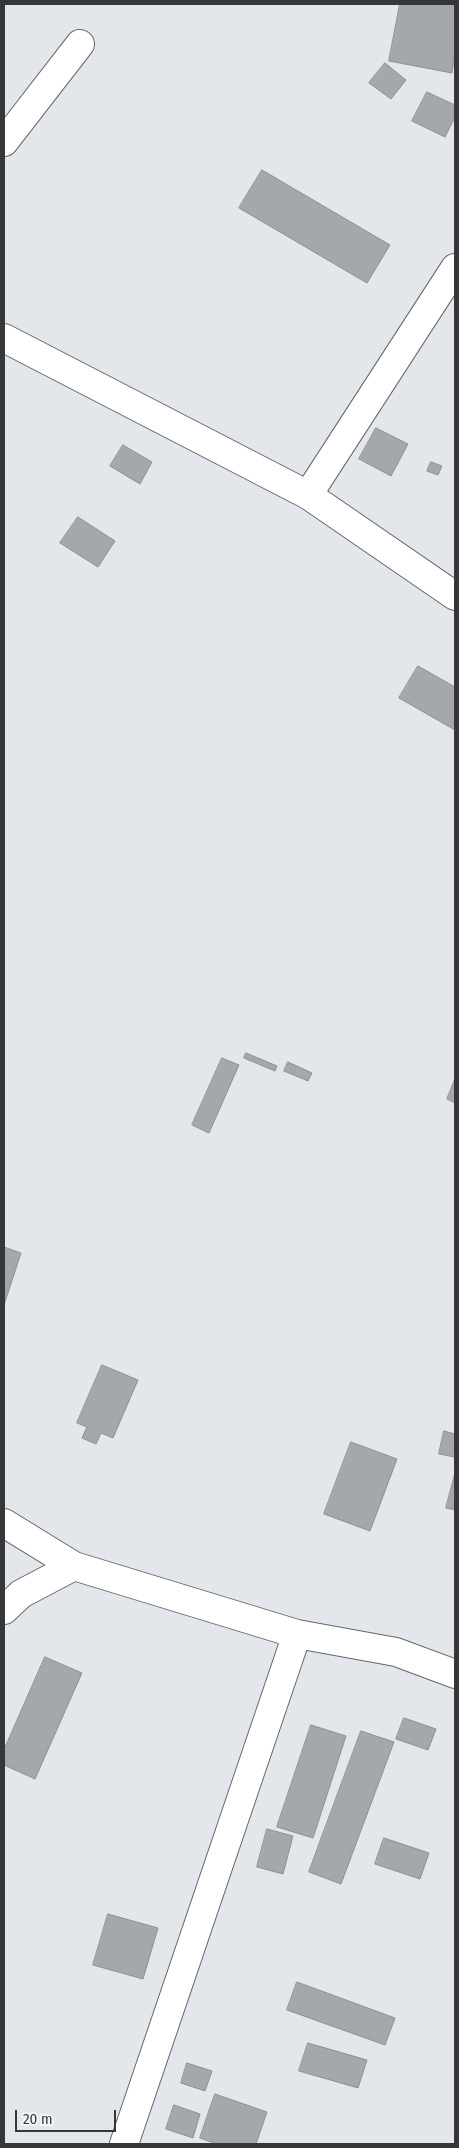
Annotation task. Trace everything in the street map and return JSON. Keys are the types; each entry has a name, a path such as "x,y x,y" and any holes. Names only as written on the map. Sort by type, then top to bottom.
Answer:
{"street":[{"path":"4,142 80,44"},
{"path":"308,495 455,268"},
{"path":"4,338 308,495 455,596"},
{"path":"4,1523 74,1566 297,1634 396,1652 455,1674"},
{"path":"4,1610 21,1594 74,1566"},
{"path":"124,2144 297,1634"}],"building":[{"path":"400,4 455,4 455,53 452,73 389,61"},
{"path":"385,63 406,80 391,99 369,83"},
{"path":"427,92 455,105 455,117 445,137 412,121"},
{"path":"262,170 390,245 367,283 239,208"},
{"path":"376,428 408,444 391,476 359,459"},
{"path":"123,445 152,462 140,484 110,466"},
{"path":"431,462 442,466 438,475 427,471"},
{"path":"78,517 115,541 98,567 60,543"},
{"path":"418,666 455,687 455,730 399,698"},
{"path":"246,1053 277,1066 275,1071 244,1058"},
{"path":"222,1058 239,1065 209,1133 192,1125"},
{"path":"288,1062 312,1073 308,1081 284,1071"},
{"path":"455,1079 455,1103 447,1099"},
{"path":"4,1247 21,1253 4,1305"},
{"path":"102,1365 138,1380 113,1438 101,1433 96,1444 82,1438 87,1427 77,1423"},
{"path":"444,1431 455,1434 455,1457 439,1454"},
{"path":"351,1442 397,1459 370,1531 324,1514"},
{"path":"455,1473 455,1510 446,1508"},
{"path":"45,1657 82,1673 35,1779 4,1765 4,1750"},
{"path":"404,1718 436,1729 428,1750 396,1739"},
{"path":"311,1725 346,1736 313,1838 277,1827"},
{"path":"361,1731 394,1742 341,1884 309,1872"},
{"path":"267,1829 293,1836 283,1874 257,1867"},
{"path":"384,1838 429,1853 420,1879 375,1864"},
{"path":"108,1914 158,1928 143,1979 93,1965"},
{"path":"297,1982 395,2018 385,2045 287,2010"},
{"path":"308,2043 367,2060 358,2088 299,2071"},
{"path":"187,2063 212,2071 205,2091 181,2083"},
{"path":"215,2094 267,2112 256,2144 217,2144 200,2138"},
{"path":"174,2105 200,2114 193,2138 166,2129"}]}
